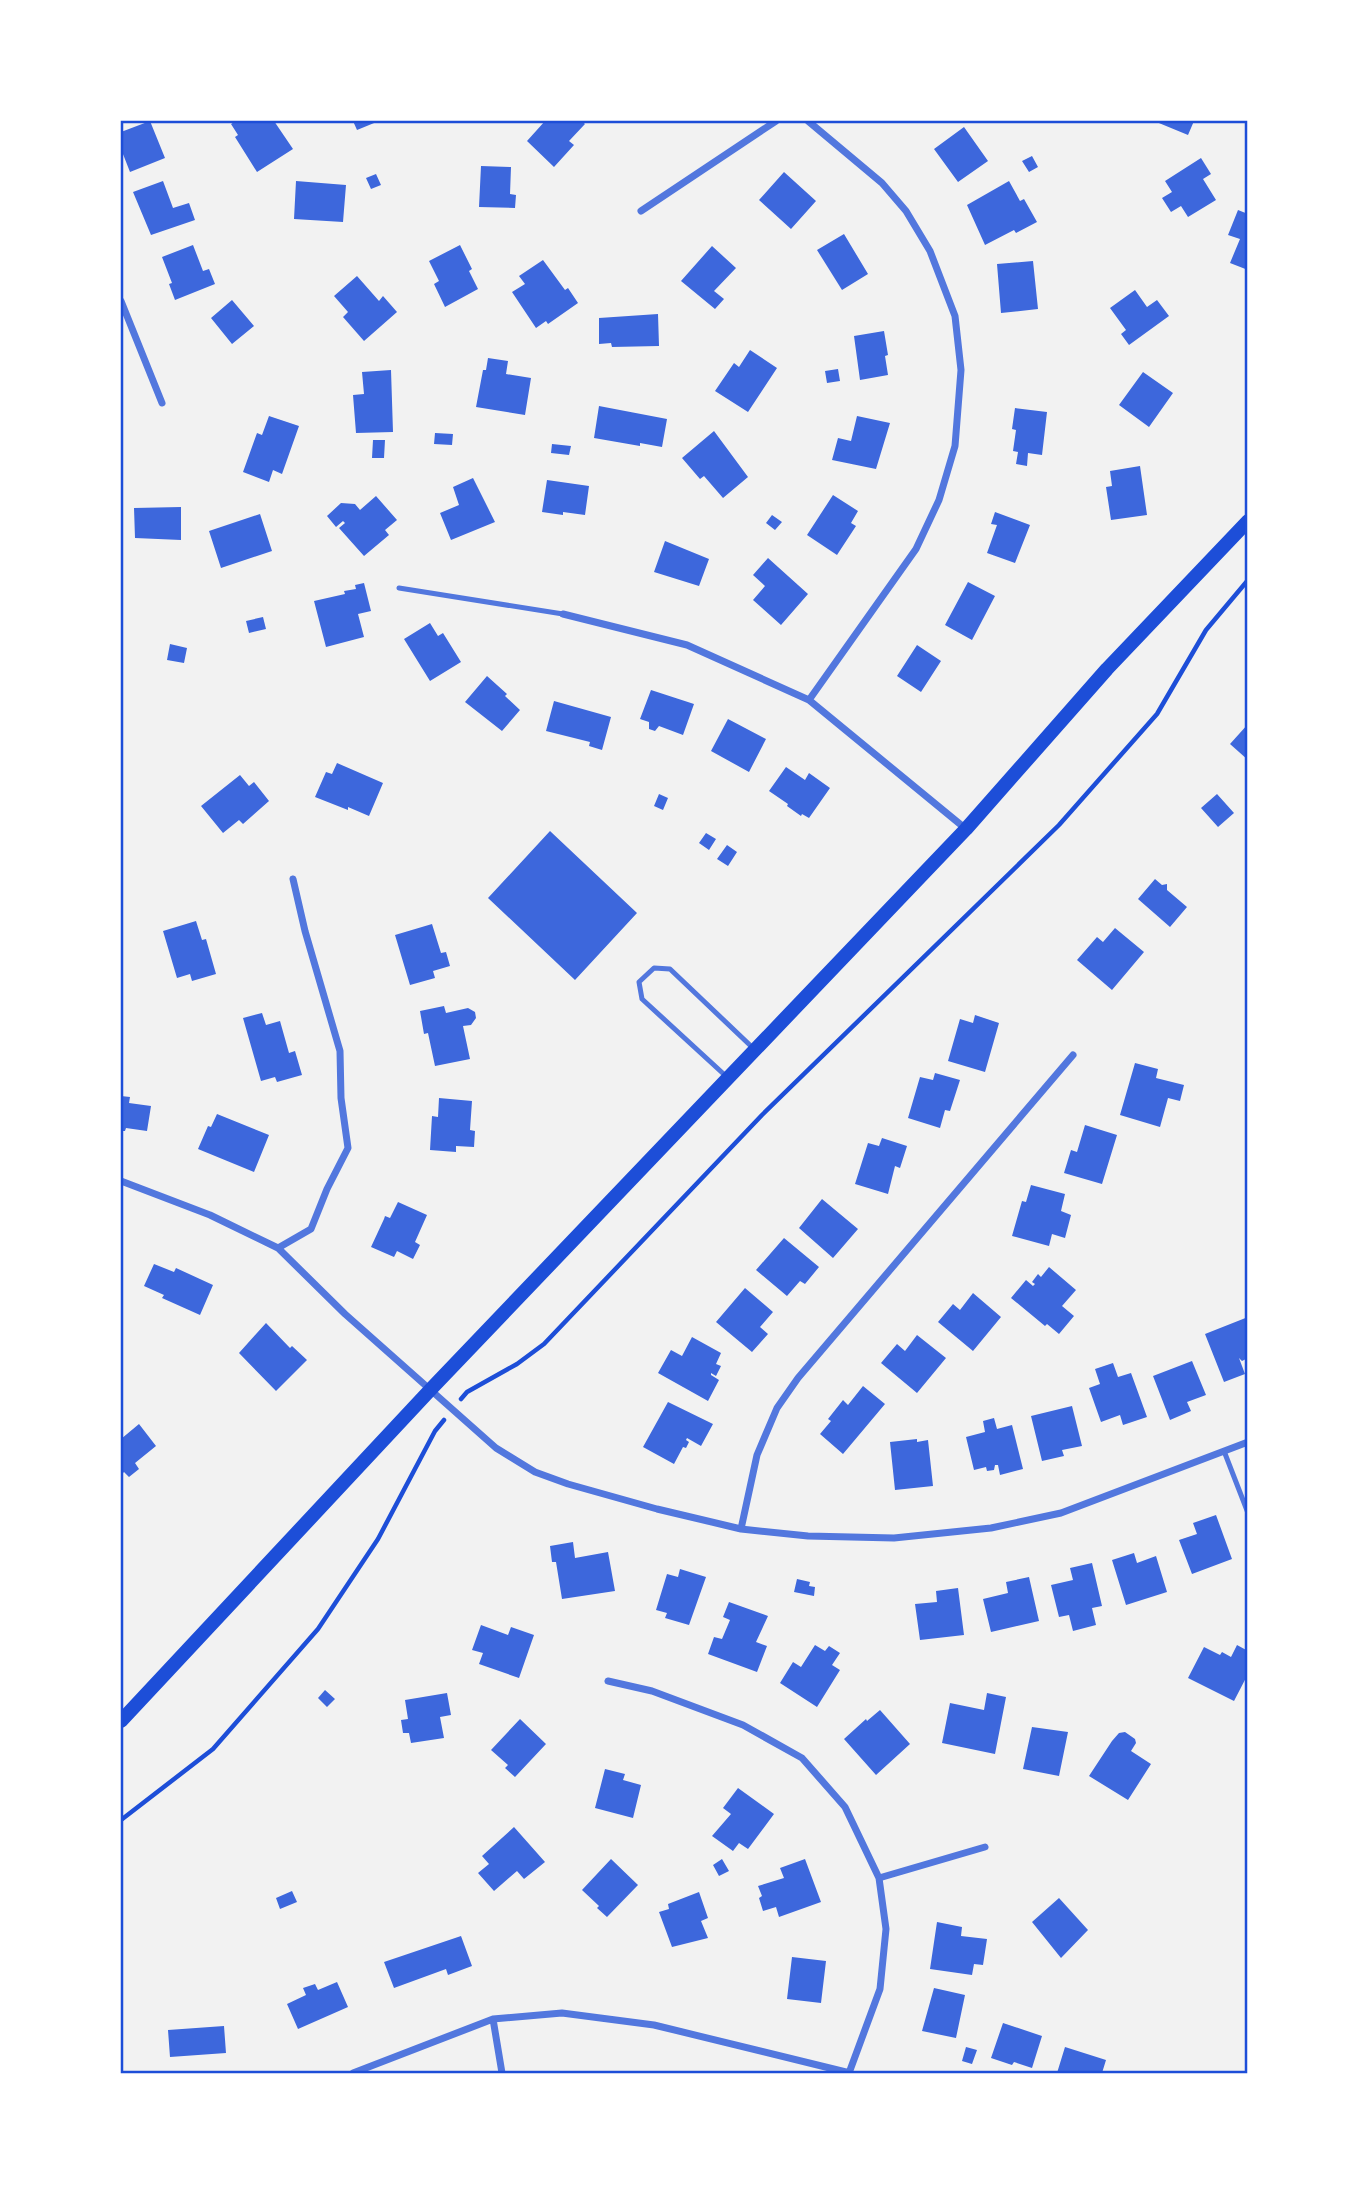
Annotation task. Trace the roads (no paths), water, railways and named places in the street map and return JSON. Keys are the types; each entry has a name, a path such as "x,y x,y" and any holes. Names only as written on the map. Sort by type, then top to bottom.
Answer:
{"main road":[{"path":"121,1721 430,1389 966,829 1107,669 1248,521"}],"street":[{"path":"641,211 776,121"},
{"path":"808,121 881,183 906,211 930,251 955,316 961,370 955,446 939,500 916,549 809,700"},
{"path":"121,301 162,403"},
{"path":"562,614 687,646 809,700 966,829"},
{"path":"278,1248 311,1229 348,1148 341,1098 340,1051 305,931 293,879"},
{"path":"741,1529 757,1455 777,1408 807,1368 1073,1055"},
{"path":"121,1181 210,1215 278,1248 345,1314 496,1448 535,1472 644,1506 741,1529 808,1536 894,1538 991,1528 1061,1513 1248,1442"},
{"path":"353,2073 493,2019 562,2013 654,2025 849,2073 880,1989 886,1929 879,1878 845,1807 802,1758 743,1725 652,1691 608,1681"},
{"path":"879,1878 985,1847"},
{"path":"493,2019 502,2073"}],"lane":[{"path":"399,589 562,614"},
{"path":"728,1078 642,999 639,982 654,968 670,969 755,1050"},
{"path":"1224,1451 1248,1513"}]}
